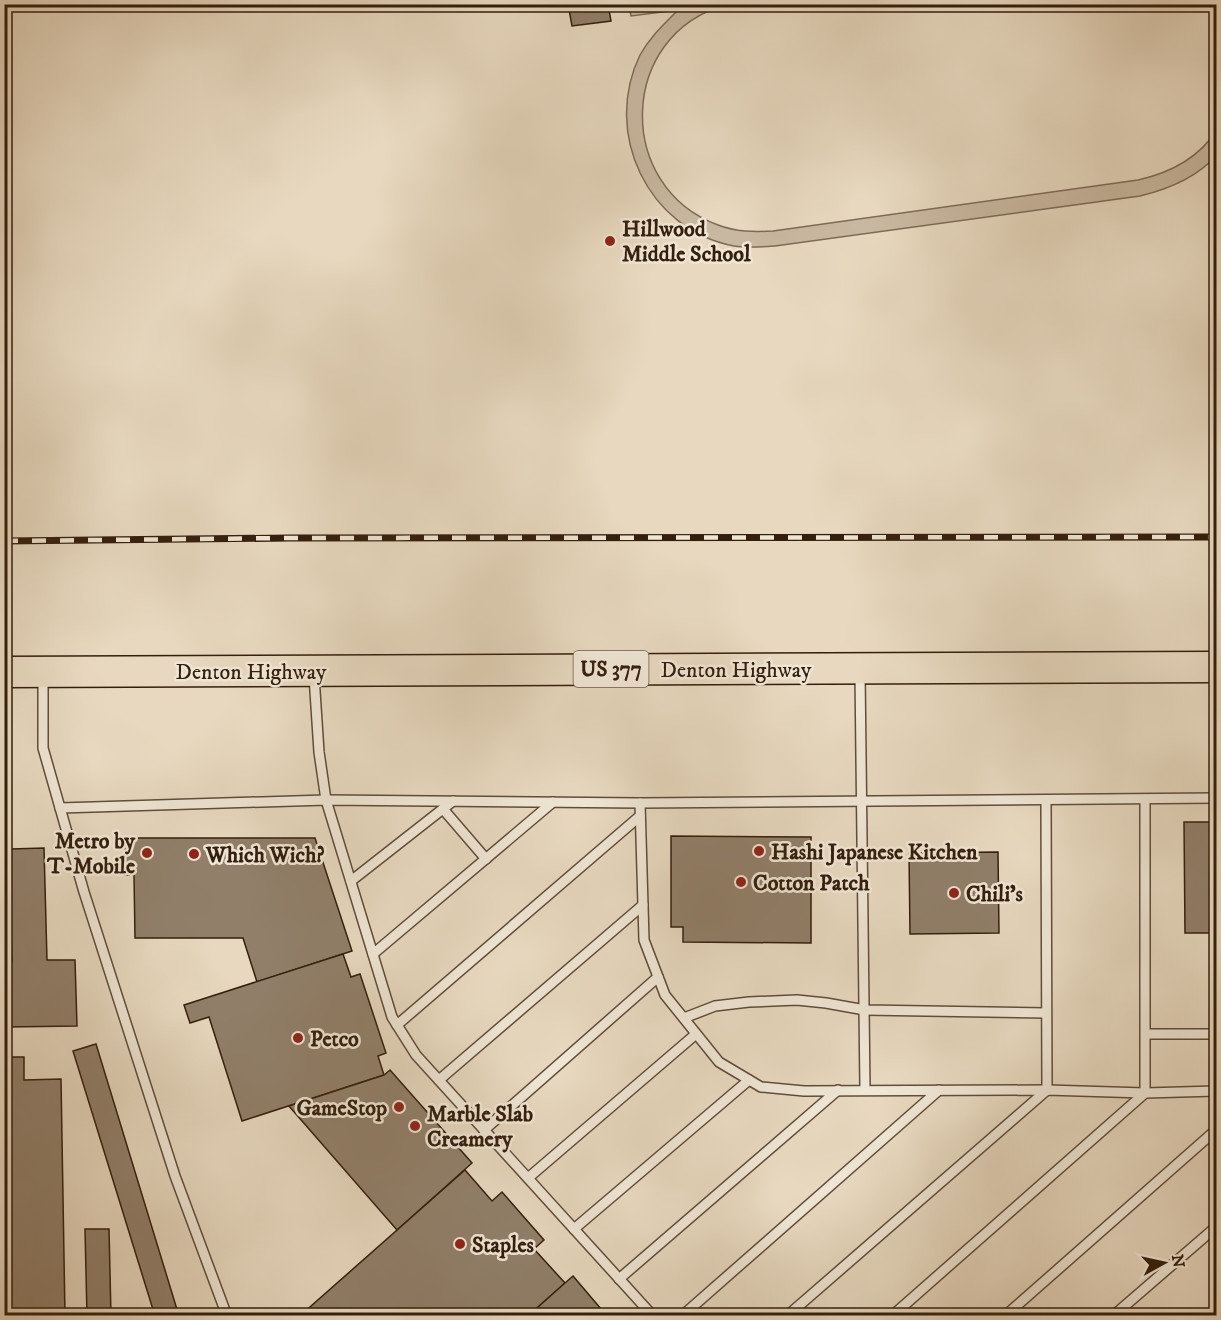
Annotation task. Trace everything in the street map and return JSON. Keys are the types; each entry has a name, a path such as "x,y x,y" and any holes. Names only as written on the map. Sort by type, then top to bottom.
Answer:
{"main road":[{"name":"Denton Highway","path":"4,672 1216,667"}],"lane":[{"path":"860,668 865,1090"},
{"path":"313,671 319,752 326,800 392,1017 416,1055 653,1316"},
{"path":"43,672 43,748 60,808 84,892 175,1176 227,1316"},
{"path":"892,1316 1145,1093 1145,798"},
{"path":"60,808 326,800 640,803 1216,798"},
{"path":"787,1316 1047,1090 1046,800"},
{"path":"351,881 453,801"},
{"path":"373,954 553,802"},
{"path":"640,803 644,940 665,995 719,1062 761,1087 804,1090 1047,1090 1145,1093 1216,1090"},
{"path":"443,809 486,859"},
{"path":"397,1025 640,816"},
{"path":"439,1080 643,905"},
{"path":"484,1130 658,978"},
{"path":"684,1018 716,1006 797,1000 826,1002 865,1010 1046,1013"},
{"path":"528,1178 696,1034"},
{"path":"1146,1034 1216,1034"},
{"path":"574,1229 749,1080"},
{"path":"619,1279 838,1090"},
{"path":"682,1316 939,1090"},
{"path":"1005,1316 1216,1130"},
{"path":"1113,1316 1216,1227"}],"shaded area":[{"path":"629,5 726,5 690,21 665,46 649,77 642,112 646,146 660,179 684,206 718,225 732,229 773,231 1138,180 1172,169 1192,157 1216,131 1216,156 1200,171 1181,182 1140,196 775,246 734,246 704,236 678,220 656,199 640,174 630,145 627,116 630,85 644,48 678,10 631,16"}],"building":[{"path":"568,4 608,4 611,21 572,26"},
{"path":"4,814 9,814 10,849 44,848 47,960 75,960 77,1026 4,1027 4,961 12,961 9,863 4,863"},
{"path":"1184,822 1216,822 1216,944 1215,933 1185,933"},
{"name":"Cotton Patch","path":"671,836 811,837 811,943 683,942 683,927 671,927"},
{"path":"124,838 315,838 352,951 257,982 243,938 135,938 134,875 125,875"},
{"name":"Chili's","path":"998,852 999,933 910,934 909,853"},
{"name":"Petco","path":"343,954 351,977 360,974 386,1053 378,1056 384,1075 242,1121 209,1017 190,1023 184,1005"},
{"path":"96,1044 179,1316 155,1316 73,1051"},
{"path":"4,1057 24,1057 24,1080 61,1079 65,1316 5,1316"},
{"path":"390,1070 472,1163 397,1230 289,1106 384,1075"},
{"name":"Staples","path":"465,1170 492,1201 502,1192 544,1240 534,1249 565,1283 528,1316 304,1316 302,1314"},
{"path":"85,1229 109,1229 111,1316 87,1316"},
{"path":"573,1276 607,1316 528,1316 565,1283"}],"railway":[{"path":"4,541 290,538 1216,537"}],"place":[{"name":"Hillwood Middle School","path":"610,241"},
{"name":"Hashi Japanese Kitchen","path":"759,851"},
{"name":"Metro by T-Mobile","path":"147,853"},
{"name":"Which Wich?","path":"194,854"},
{"name":"Cotton Patch","path":"741,882"},
{"name":"Chili's","path":"954,893"},
{"name":"Petco","path":"298,1038"},
{"name":"GameStop","path":"399,1107"},
{"name":"Marble Slab Creamery","path":"415,1126"},
{"name":"Staples","path":"460,1244"}]}
